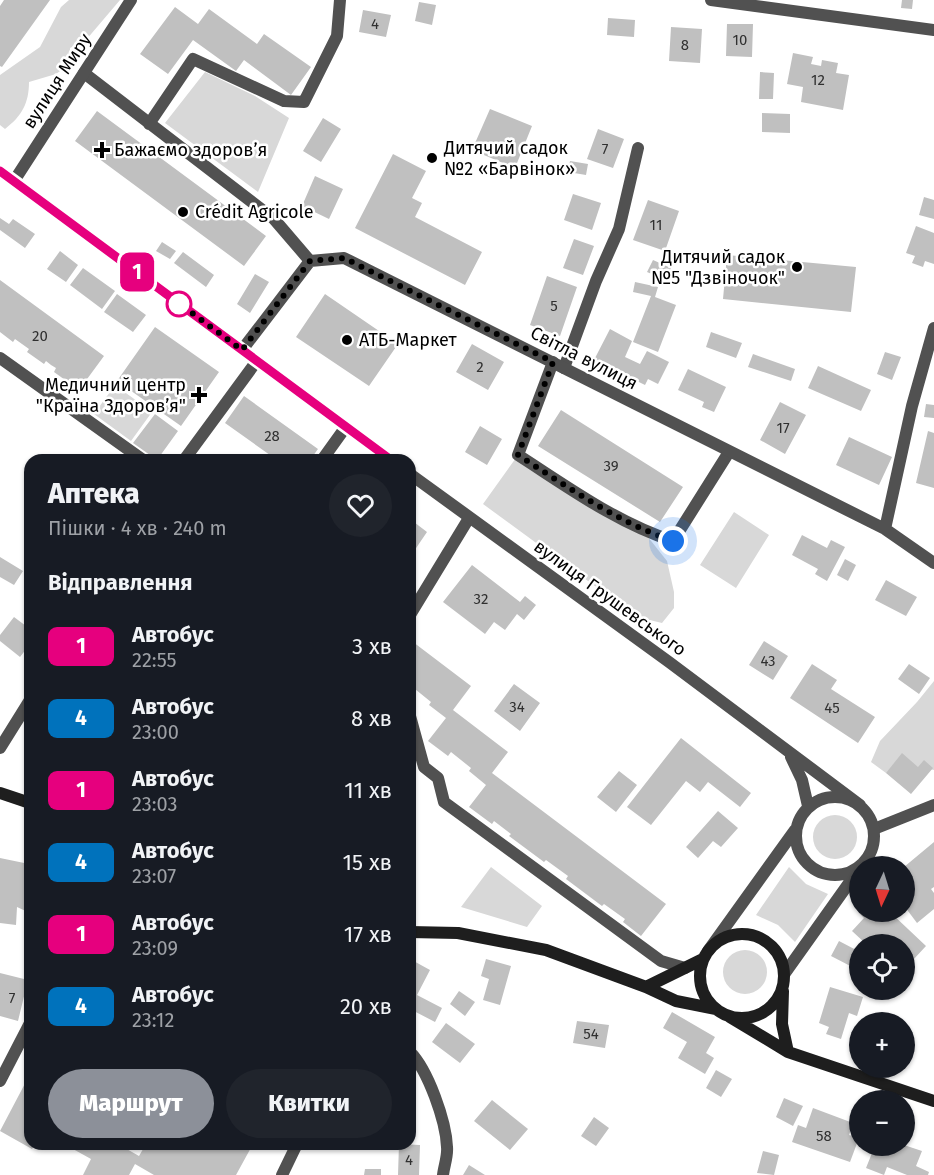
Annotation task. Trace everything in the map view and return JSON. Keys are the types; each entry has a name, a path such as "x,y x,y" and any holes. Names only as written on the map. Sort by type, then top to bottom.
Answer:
{"main road":[{"path":"0,793 24,801"},
{"path":"416,932 458,933 546,950 646,987 676,1001 742,1018 760,1014 774,1004 783,988"},
{"path":"646,987 685,968 705,955 718,941 732,935 747,933 761,937 773,946 781,959 785,973 782,1024 788,1052"},
{"path":"705,955 701,968 702,986 705,995 720,1011 788,1052 934,1101"}],"street":[{"name":"вулиця Миру","path":"14,181 131,0"},
{"path":"149,124 193,59 284,101 304,102 337,36 340,0"},
{"path":"711,0 934,30"},
{"path":"84,73 274,219 310,261 242,350"},
{"path":"639,148 620,229 518,455 586,499 644,532 673,541 729,452"},
{"path":"0,171 382,454"},
{"name":"Світла вулиця","path":"310,261 344,258 885,530 934,563"},
{"path":"885,530 912,406 934,328"},
{"path":"0,358 134,454"},
{"path":"188,454 256,362"},
{"path":"326,454 345,428"},
{"name":"вулиця Грушевського","path":"416,478 669,662 860,805"},
{"path":"416,605 469,518"},
{"path":"0,748 24,710"},
{"path":"416,737 424,766 438,778 444,802 661,961 685,968"},
{"name":"вулиця Грушевського","path":"789,753 802,780 808,806"},
{"path":"705,955 795,830 808,806 820,799 834,796 860,805 869,816 874,830 874,843 868,856"},
{"path":"874,830 934,806"},
{"path":"795,830 796,844 801,857 810,867 822,874 836,876 849,873"},
{"path":"785,973 849,883"},
{"path":"0,1081 24,1035"},
{"path":"416,1058 437,1102 447,1148 443,1175"},
{"path":"282,1175 294,1150"}],"shaded area":[{"path":"69,0 120,0 86,40 70,48 71,63 56,74 29,82 28,96 23,109 5,129 0,125 0,75 40,47 61,7"},
{"path":"205,72 255,96 289,118 258,192 165,123"},
{"path":"115,385 152,412 131,441 94,414"},
{"path":"518,455 644,532 667,561 674,592 674,608 662,623 637,617 483,504"},
{"path":"734,512 769,535 736,588 700,565"},
{"path":"934,681 934,770 907,765 886,773 871,762 880,741"},
{"path":"835,815 851,821 857,837 851,853 835,859 819,853 813,837 819,821"},
{"path":"491,867 542,906 527,927 461,907"},
{"path":"789,867 806,884 828,894 795,942 778,925 756,915"},
{"path":"745,950 760,957 767,972 760,987 745,994 730,987 723,972 730,957"}],"building":[{"path":"4,0 50,0 2,67 0,66 0,6"},
{"path":"902,0 913,0 912,9 901,8"},
{"path":"419,2 436,5 432,25 415,21"},
{"path":"175,7 198,24 209,9 257,44 264,34 311,67 291,95 244,60 236,71 193,40 168,74 140,54"},
{"path":"363,10 391,15 386,37 359,32"},
{"path":"608,18 635,20 634,37 607,35"},
{"path":"727,24 753,24 752,57 726,56"},
{"path":"671,27 702,29 700,63 669,61"},
{"path":"793,53 813,57 811,64 821,66 822,60 838,63 836,73 849,75 843,110 801,102 803,87 787,84"},
{"path":"760,72 774,73 773,99 759,99"},
{"path":"490,109 532,126 515,168 472,150"},
{"path":"97,111 266,236 244,266 75,141"},
{"path":"762,113 790,114 790,133 762,132"},
{"path":"323,118 341,129 321,162 303,151"},
{"path":"598,129 624,139 613,168 587,159"},
{"path":"393,154 426,171 412,198 422,203 415,217 482,252 465,285 355,228"},
{"path":"570,161 588,164 586,175 568,172"},
{"path":"315,176 343,189 329,219 302,206"},
{"path":"573,194 601,203 592,230 564,220"},
{"path":"924,197 934,200 934,219 919,215"},
{"path":"648,200 679,211 665,251 633,240"},
{"path":"0,218 9,224 13,219 35,234 25,248 0,230"},
{"path":"916,226 934,233 934,264 925,261 923,267 912,263 915,256 906,253"},
{"path":"574,239 594,246 583,275 563,268"},
{"path":"162,242 176,251 170,259 156,251"},
{"path":"60,251 78,265 66,282 47,269"},
{"path":"183,252 214,275 206,287 174,263"},
{"path":"727,255 856,267 851,312 723,299"},
{"path":"653,260 671,268 666,280 647,272"},
{"path":"83,268 115,291 102,309 70,285"},
{"path":"255,274 269,282 250,313 237,304"},
{"path":"547,276 577,287 560,336 530,325"},
{"path":"0,280 104,356 79,390 54,372 56,368 46,361 44,364 27,352 29,349 15,339 13,342 0,332"},
{"path":"635,282 658,287 655,297 676,305 658,352 633,342 651,296 633,292"},
{"path":"117,294 146,315 133,332 104,312"},
{"name":"АТБ-Маркет","path":"325,294 398,344 369,386 296,337"},
{"path":"155,327 219,372 181,426 117,381"},
{"path":"610,329 632,341 625,357 640,364 647,351 669,362 658,384 648,379 645,385 594,360"},
{"path":"711,332 742,343 736,358 706,347"},
{"path":"472,344 504,362 488,390 456,372"},
{"path":"885,352 901,357 892,380 877,374"},
{"path":"753,354 795,369 791,381 748,367"},
{"path":"818,366 871,390 861,411 808,388"},
{"path":"688,369 726,387 714,412 702,407 704,402 678,390"},
{"path":"244,396 318,449 314,454 269,454 225,423"},
{"path":"780,402 806,415 785,454 760,440"},
{"path":"926,404 934,405 934,418 924,417"},
{"path":"561,410 683,487 660,522 538,446"},
{"path":"155,414 178,431 161,454 149,454 133,443"},
{"path":"480,426 502,439 487,465 465,452"},
{"path":"928,431 934,433 934,488 916,483"},
{"path":"849,437 892,457 879,485 836,465"},
{"path":"416,524 427,532 416,548"},
{"path":"802,535 827,548 831,540 845,547 827,581 815,574 818,569 792,555"},
{"path":"0,557 23,571 14,585 0,577"},
{"path":"845,559 856,565 848,581 837,575"},
{"path":"472,565 520,602 525,596 536,605 524,620 517,614 505,630 494,622 485,634 443,602"},
{"path":"886,580 917,597 906,616 875,600"},
{"path":"14,617 24,624 24,652 20,657 0,641 0,635"},
{"path":"764,641 788,656 773,680 749,665"},
{"path":"416,644 471,686 453,710 508,752 492,773 666,904 641,936 623,922 625,919 604,904 602,906 566,879 568,876 546,860 544,862 509,836 511,834 494,821 492,824 469,807 486,785 469,771 471,768 451,752 448,756 428,741 446,718 429,705 431,702 416,690"},
{"path":"812,664 837,680 831,689 875,717 858,743 790,698"},
{"path":"909,664 930,678 919,694 898,679"},
{"path":"514,684 540,703 520,731 494,711"},
{"path":"681,738 751,793 740,807 708,782 700,792 686,781 651,825 627,807"},
{"path":"902,753 918,767 924,760 933,768 911,794 886,773"},
{"path":"619,771 637,785 616,812 597,797"},
{"path":"718,811 738,828 721,847 713,841 698,858 686,847"},
{"path":"934,842 934,887 931,889 934,893 934,909 917,923 915,920 915,858"},
{"path":"0,858 24,863 24,910 17,907 16,925 0,923"},
{"path":"860,922 901,922 913,934 855,934 852,931"},
{"path":"915,936 926,946 915,958"},
{"path":"839,941 849,946 849,965 831,956"},
{"path":"486,959 511,966 500,1005 483,1000 489,979 481,976"},
{"path":"416,962 430,970 417,995 442,1008 435,1022 416,1012"},
{"path":"0,973 24,979 24,996 18,1021 0,1016"},
{"path":"830,987 849,993 849,1000 862,1000 858,1012 849,1012 841,1039 826,1034 829,1027 819,1023"},
{"path":"459,991 475,1002 465,1016 450,1004"},
{"path":"672,1012 715,1037 706,1053 714,1058 705,1074 678,1058 687,1042 663,1028"},
{"path":"577,1021 609,1025 605,1048 573,1043"},
{"path":"446,1023 475,1044 460,1063 432,1042"},
{"path":"716,1070 732,1079 721,1097 706,1088"},
{"path":"24,1085 24,1144 0,1131"},
{"path":"784,1098 803,1106 793,1126 776,1117"},
{"path":"492,1100 528,1129 510,1150 474,1121"},
{"path":"813,1108 849,1122 849,1156 852,1156 850,1162 792,1142 798,1125 806,1128"},
{"path":"594,1117 609,1128 596,1146 581,1136"},
{"path":"416,1145 420,1145 419,1175 398,1175 399,1150 416,1150"},
{"path":"915,1149 922,1151 916,1166 929,1172 928,1175 907,1175 887,1167 884,1175 866,1168 871,1156 915,1156"},
{"path":"75,1150 128,1150 139,1156 142,1150 250,1150 236,1175 154,1175 135,1164 129,1175 83,1175 91,1159"},
{"path":"763,1151 779,1155 774,1175 757,1173"},
{"path":"469,1165 485,1175 463,1175"},
{"path":"365,1169 381,1169 381,1175 364,1175"}],"bus line":[{"name":"1","path":"0,171 383,454"}],"place":[{"name":"Бажаємо здоровʼя","path":"102,150"},
{"name":"Дитячий садок №2 «Барвінок»","path":"432,158"},
{"name":"Crédit Agricole","path":"183,212"},
{"name":"Дитячий садок №5 \"Дзвіночок\"","path":"797,267"},
{"name":"АТБ-Маркет","path":"347,340"},
{"name":"Медичний центр \"Країна Здоров’я\"","path":"199,395"}],"route":[{"path":"179,304 173,299 242,350 310,261 344,258 553,362 518,455 586,499 644,532 673,541"}]}
